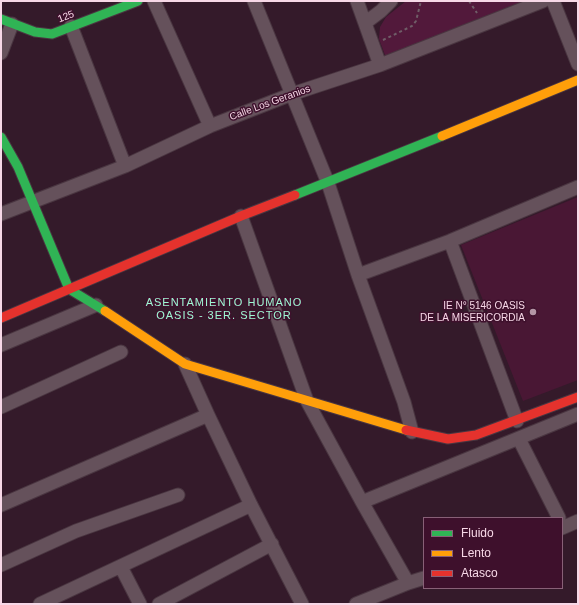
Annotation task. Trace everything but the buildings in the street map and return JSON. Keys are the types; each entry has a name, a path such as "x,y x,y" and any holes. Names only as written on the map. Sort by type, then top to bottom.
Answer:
{"street":[{"name":"125","path":"7,21 35,32 52,34 138,1"},
{"path":"154,1 210,126"},
{"path":"254,1 328,183 358,275 404,402 412,432"},
{"path":"357,1 380,65"},
{"path":"365,23 391,1"},
{"name":"Calle Los Geranios","path":"1,214 125,166 210,126 292,94 380,65 543,1"},
{"path":"553,1 578,64"},
{"path":"1,53 7,21"},
{"path":"71,26 125,166"},
{"path":"1,318 241,216 328,183 578,80"},
{"path":"1,137 10,151 33,201 69,289 185,364 412,432 448,438 476,436 578,397"},
{"path":"358,275 450,241 578,187"},
{"path":"241,216 307,401 408,583"},
{"path":"450,241 517,421"},
{"path":"1,345 96,306"},
{"path":"1,407 121,352"},
{"path":"185,364 251,505 302,604"},
{"path":"362,502 578,414"},
{"path":"1,505 208,415"},
{"path":"519,438 558,517"},
{"path":"1,565 76,531 178,495"},
{"path":"49,602 251,505"},
{"path":"563,524 578,521"},
{"path":"159,604 272,544"},
{"path":"121,567 140,604"},
{"path":"356,604 423,578"}],"path":[{"path":"380,41 412,26 416,21 421,1"},
{"path":"469,1 478,14"}],"shaded area":[{"path":"406,1 522,1 518,4 388,56 385,55 379,39 380,27 386,17"},
{"name":"IE N° 5146 OASIS DE LA MISERICORDIA","path":"578,197 578,380 523,401 461,245"}],"traffic: fast":[{"path":"1,19 35,32 52,34 138,1"},
{"path":"295,195 442,136"},
{"path":"1,137 18,167 69,289 105,311"}],"traffic: slow":[{"path":"442,136 578,80"},
{"path":"105,311 185,364 406,430"}],"traffic: jam":[{"path":"1,318 241,216 295,195"},
{"path":"406,430 448,439 476,435 578,397"}],"place":[{"name":"IE N° 5146 OASIS DE LA MISERICORDIA","path":"533,312"}],"district":[{"name":"ASENTAMIENTO HUMANO OASIS - 3ER. SECTOR","path":"224,309"}]}
